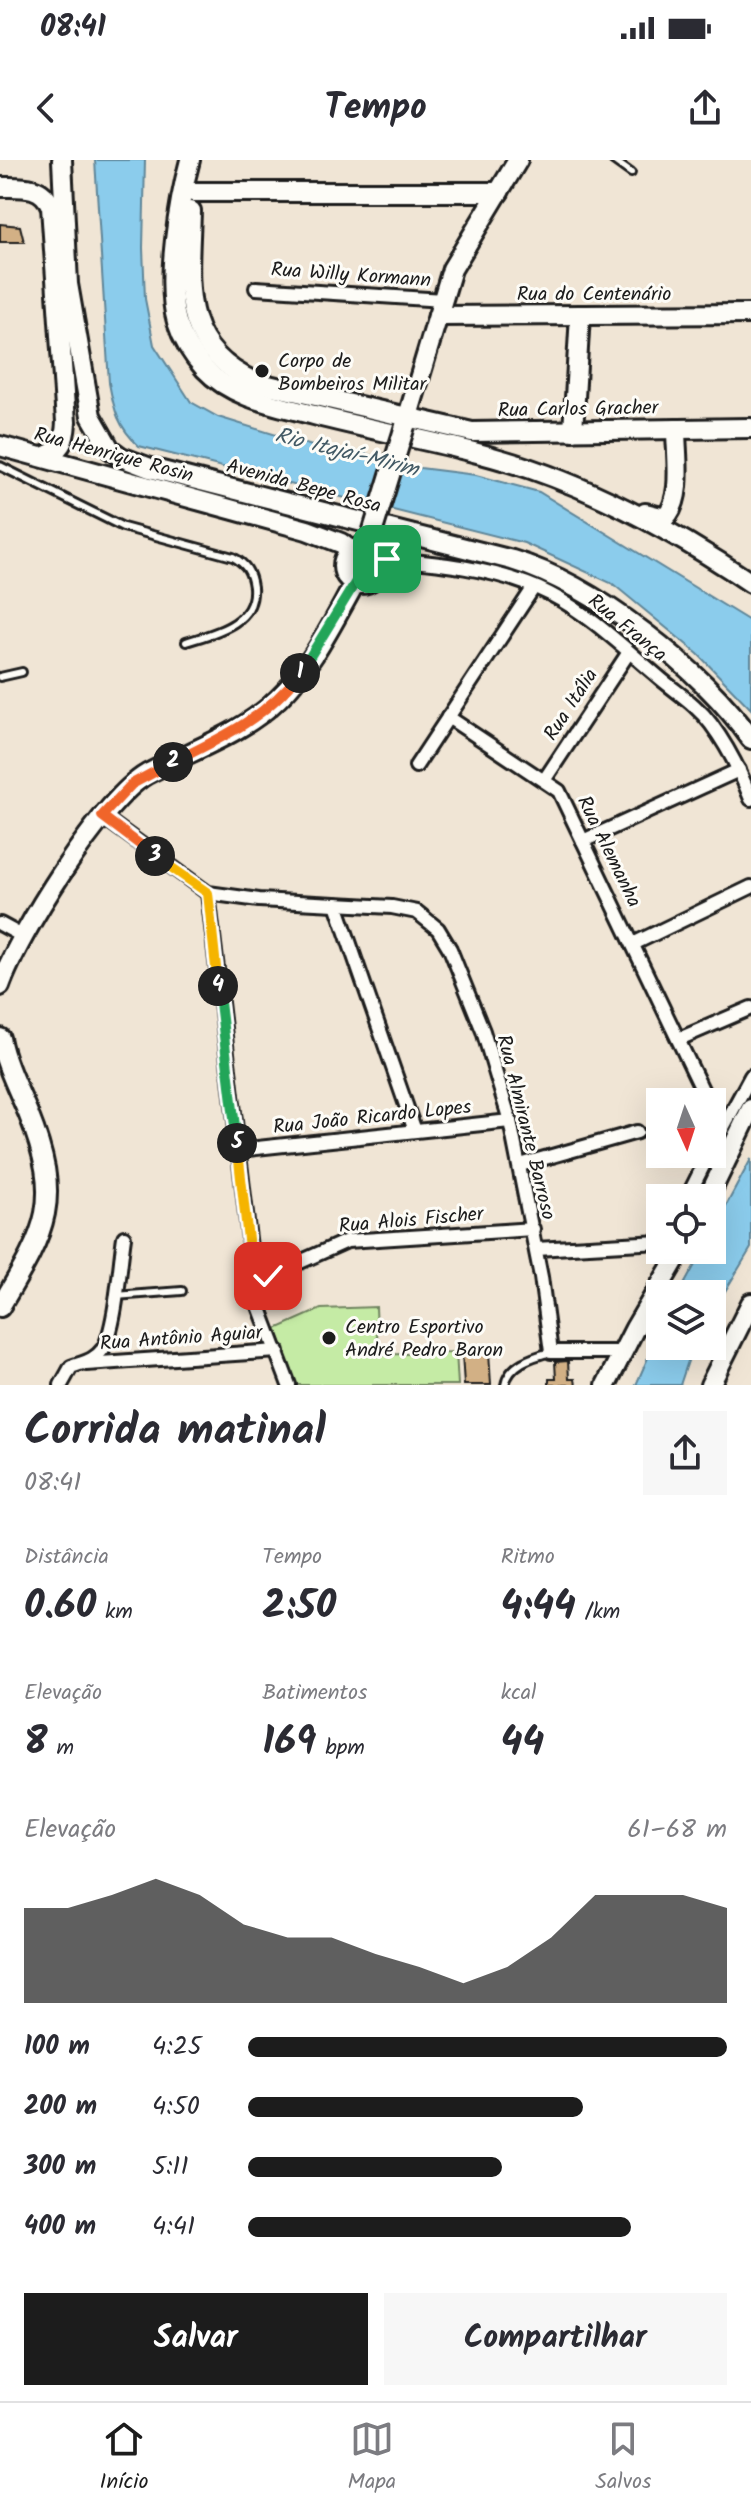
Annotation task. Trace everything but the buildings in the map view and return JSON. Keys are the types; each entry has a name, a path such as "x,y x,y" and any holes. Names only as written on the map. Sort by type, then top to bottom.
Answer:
{"main road":[{"path":"0,187 33,185 48,180 61,160"},
{"name":"Avenida Bepe Rosa","path":"61,160 68,284 91,416 100,437 121,457 150,468 512,560 555,575 600,601 677,661 724,705 751,739"},
{"name":"Avenida Bepe Rosa","path":"71,160 75,321"},
{"path":"191,160 177,241 174,302 178,323 190,348 204,368 224,386 278,406 529,468 616,504 665,518 672,510 676,496"},
{"name":"Rua Carlos Gracher","path":"191,160 189,295 198,330 216,358 236,373 277,389 406,421 472,432 751,428"},
{"path":"366,549 379,568 375,578 366,584 355,583 344,571 344,560 366,549 460,252 518,160"},
{"path":"33,185 62,193 68,191 72,225"},
{"path":"33,185 48,199 66,422 65,437 59,449 42,457"},
{"path":"192,192 499,192"},
{"path":"56,270 62,193"},
{"name":"Rua do Centenário","path":"441,308 580,315 751,314"},
{"path":"573,431 580,315"},
{"path":"66,422 75,449 88,469"},
{"path":"676,429 676,496 682,527 730,569"},
{"name":"Rua Henrique Rosin","path":"0,446 366,549"},
{"path":"616,504 751,583"},
{"path":"0,986 24,937 102,816 132,784 249,723 274,704 299,674 355,583"},
{"path":"0,1038 40,1145 47,1206 39,1239 0,1307"},
{"path":"715,1184 751,1109"},
{"path":"606,1385 673,1264"},
{"path":"710,1385 751,1303"}],"street":[{"name":"Rua Willy Kormann","path":"256,288 441,308"},
{"name":"Rua França","path":"366,549 534,587 578,612 689,700 710,722 739,770 751,799"},
{"name":"Rua França","path":"375,578 398,568 425,562"},
{"path":"416,766 534,587"},
{"name":"Rua Itália","path":"545,779 629,652"},
{"name":"Rua Alemanha","path":"448,717 545,779 563,797 702,1088"},
{"path":"583,841 739,770"},
{"name":"Rua Almirante Barroso","path":"102,816 208,893 250,900 408,909 426,917 438,929 450,949 483,1031 510,1121 533,1229 551,1352"},
{"path":"633,944 751,887"},
{"path":"208,893 253,1283 260,1315 278,1351 289,1385"},
{"path":"336,904 415,1131"},
{"path":"0,924 24,937"},
{"path":"679,1039 751,1008"},
{"path":"726,1120 751,1076"},
{"name":"Rua João Ricardo Lopes","path":"238,1150 510,1121"},
{"path":"520,1165 637,1132"},
{"name":"Rua Alois Fischer","path":"253,1283 347,1241 533,1229"},
{"path":"61,1385 71,1367 86,1364 104,1348 124,1237"},
{"path":"536,1249 646,1243"},
{"name":"Rua Antônio Aguiar","path":"86,1364 278,1351"},
{"path":"551,1352 622,1352"}],"lane":[{"path":"613,160 631,173"},
{"path":"0,466 123,527 233,557 244,563 250,572 253,599 245,615 228,628 186,642"},
{"path":"0,677 22,672"},
{"path":"115,1296 182,1291"},
{"path":"505,1385 517,1365 551,1352"}],"green space":[{"name":"Centro Esportivo André Pedro Baron","path":"376,1307 378,1355 456,1352 458,1385 297,1385 276,1329 321,1309"}],"water":[{"path":"95,160 145,160 145,299 154,345 191,402 218,417 325,450 362,453 420,468 476,475 539,492 751,622 751,709 698,654 613,584 524,543 139,446 118,418 109,383"},
{"path":"751,1159 751,1248 726,1290 726,1280 687,1280 695,1264 726,1264 726,1206"},
{"path":"647,1360 688,1360 680,1385 636,1385"}],"place":[{"name":"Corpo de Bombeiros Militar","path":"262,371"},
{"name":"Centro Esportivo André Pedro Baron","path":"329,1338"}],"route":[{"path":"268,1276 253,1283 208,893 102,816 132,784 226,736 267,710 311,657 355,583 366,584 375,578 379,568 377,558 387,559"}],"water label":[{"name":"Rio Itajaí-Mirim","path":"347,451"}]}
